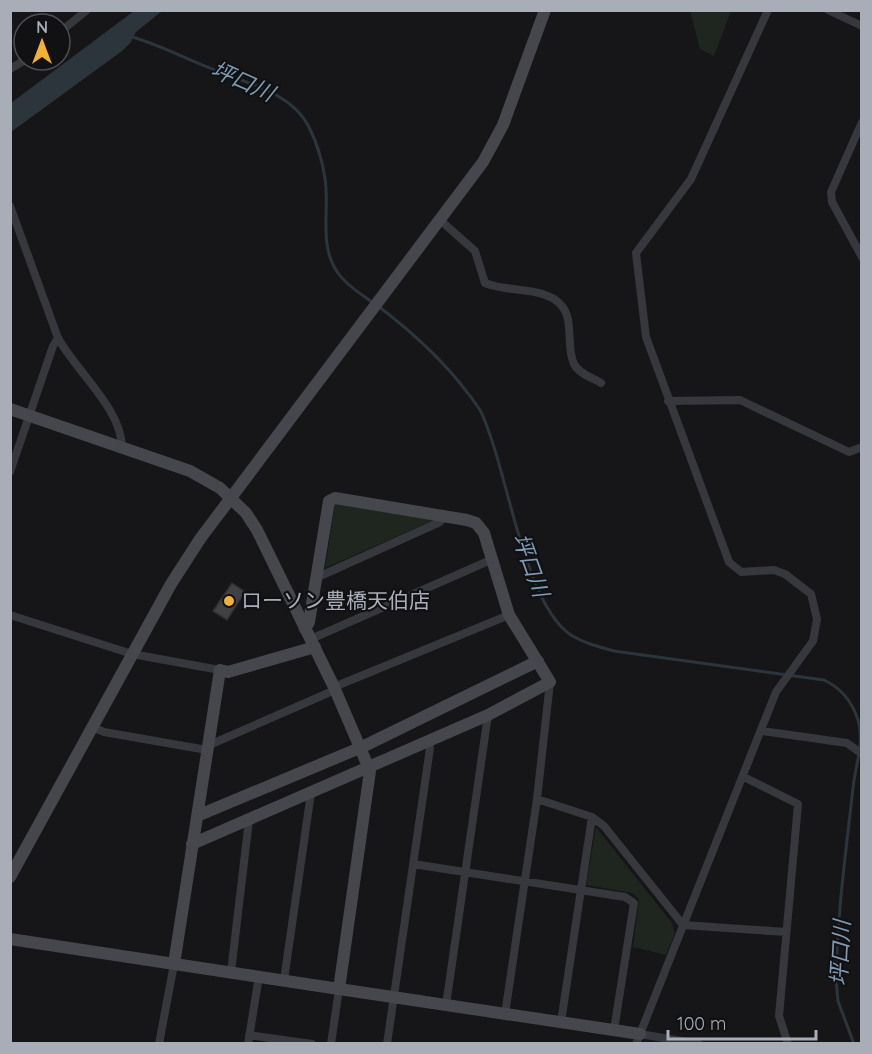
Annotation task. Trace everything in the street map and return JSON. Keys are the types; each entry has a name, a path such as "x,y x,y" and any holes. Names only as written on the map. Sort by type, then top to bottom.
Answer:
{"street":[{"path":"72,22 87,10"},
{"path":"10,876 171,584 231,498 483,162 503,125 545,10"},
{"path":"638,1039 776,692 813,641 817,619 811,594 785,574 774,570 741,572 729,562 646,337 636,253 691,179 768,10"},
{"path":"828,10 860,23"},
{"path":"861,122 831,192 831,202 861,257"},
{"path":"10,206 58,338 70,360 109,407 122,448"},
{"path":"440,220 475,251 485,282 498,288 542,294 556,300 565,311 570,323 574,365 581,372 601,383"},
{"path":"10,472 53,346 58,338"},
{"path":"668,400 740,400 849,452 861,447"},
{"path":"10,409 190,471 213,483 231,498 257,530 362,747 370,771 331,1044"},
{"path":"310,638 309,622 329,501 335,498 446,516 476,523 484,533 509,615 550,682 537,799 505,1014"},
{"path":"318,577 440,522 446,516"},
{"path":"10,615 132,654 228,672 493,559"},
{"path":"92,727 104,732 207,748 334,688 509,615"},
{"path":"197,816 362,747 538,661"},
{"path":"159,1044 174,964 220,670"},
{"path":"192,844 488,715 550,682"},
{"path":"446,1005 488,715"},
{"path":"762,731 847,743 859,751"},
{"path":"387,1044 430,748 429,741"},
{"path":"744,777 798,804 779,1016 788,1044"},
{"path":"284,980 311,793"},
{"path":"537,799 592,817 604,826 683,925 786,932"},
{"path":"561,1022 592,817"},
{"path":"231,972 249,820"},
{"path":"413,864 625,897 634,903 615,1030"},
{"path":"10,939 615,1030 638,1039 699,1044"},
{"path":"259,976 249,1039 312,1044"}],"shaded area":[{"path":"134,11 162,11 136,32 131,42 122,51 11,132 11,103 52,72 72,72 72,57"},
{"path":"690,11 731,11 714,56 700,49"},
{"path":"335,504 434,520 325,568"},
{"path":"596,827 672,923 675,933 666,955 633,947 639,899 633,893 586,885"}],"building":[{"name":"ローソン豊橋天伯店","path":"232,583 245,592 227,620 213,611"}],"waterway":[{"name":"坪口川","path":"129,36 266,90 279,96 301,115 309,127 323,165 327,243 332,263 345,281 372,302"},
{"name":"坪口川","path":"378,306 433,354 470,395 480,410 497,457 531,572 542,599 556,620 571,635 586,643 614,651 824,680 841,691 853,707 860,728 859,754 842,884 836,980 838,1001 854,1044"}],"place":[{"name":"ローソン豊橋天伯店","path":"229,601"}]}
